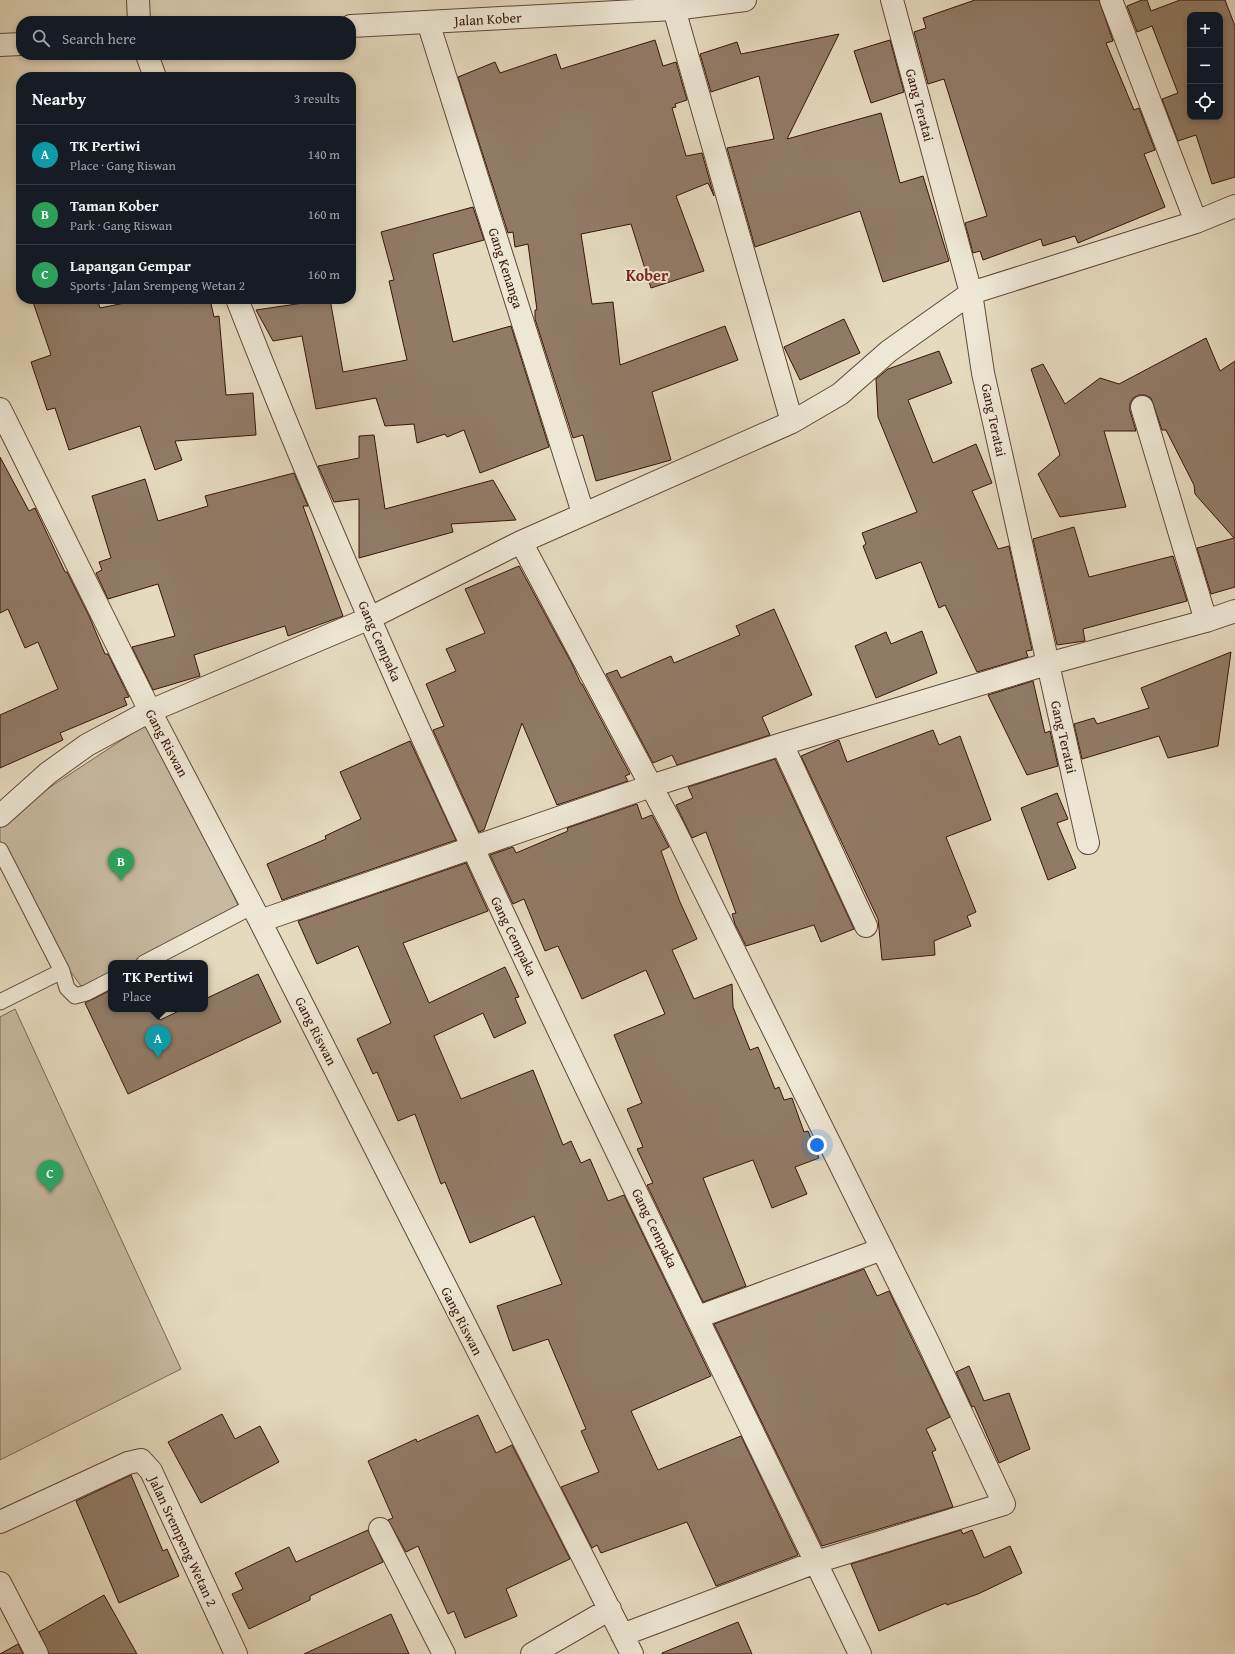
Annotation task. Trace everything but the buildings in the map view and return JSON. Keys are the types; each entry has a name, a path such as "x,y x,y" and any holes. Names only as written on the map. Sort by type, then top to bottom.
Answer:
{"street":[{"path":"138,0 139,16"},
{"name":"Jalan Kober","path":"356,26 674,9 745,0"},
{"name":"Gang Teratai","path":"892,0 972,293 983,373 1088,843"},
{"path":"1111,0 1196,222"},
{"path":"674,9 792,422"},
{"name":"Gang Kenanga","path":"428,22 583,513"},
{"path":"0,45 16,44"},
{"path":"149,60 153,72"},
{"path":"0,816 48,773 87,745 150,711 370,618 521,542 583,513 792,422 840,394 889,351 972,293 1196,222 1235,206"},
{"name":"Gang Cempaka","path":"240,304 370,618 472,848 860,1654"},
{"path":"1142,406 1206,621"},
{"name":"Gang Riswan","path":"0,408 150,711 257,913 486,1369 632,1654"},
{"path":"521,542 651,786 928,1342 1004,1504 816,1562 622,1635"},
{"path":"257,913 472,848 651,786 782,744 1047,664 1206,621 1235,611"},
{"path":"782,744 866,926"},
{"path":"698,1317 882,1249"},
{"name":"Jalan Srempeng Wetan 2","path":"0,1522 128,1463 141,1460 150,1471 236,1654"},
{"path":"380,1529 444,1654"},
{"path":"0,1583 37,1654"},
{"path":"532,1654 610,1610"}],"lane":[{"path":"0,850 62,971 67,988 75,996 86,993 108,982"},
{"path":"151,960 257,913"},
{"path":"0,1002 62,971"}],"shaded area":[{"path":"154,719 241,912 150,960 108,960 108,982 86,993 42,932 0,850 0,820"},
{"path":"15,1009 181,1369 0,1460 0,1017"}],"place":[{"name":"Taman Kober","path":"121,881"},
{"name":"TK Pertiwi","path":"158,1058"},
{"name":"Lapangan Gempar","path":"50,1193"}],"district":[{"name":"Kober","path":"647,275"}]}
